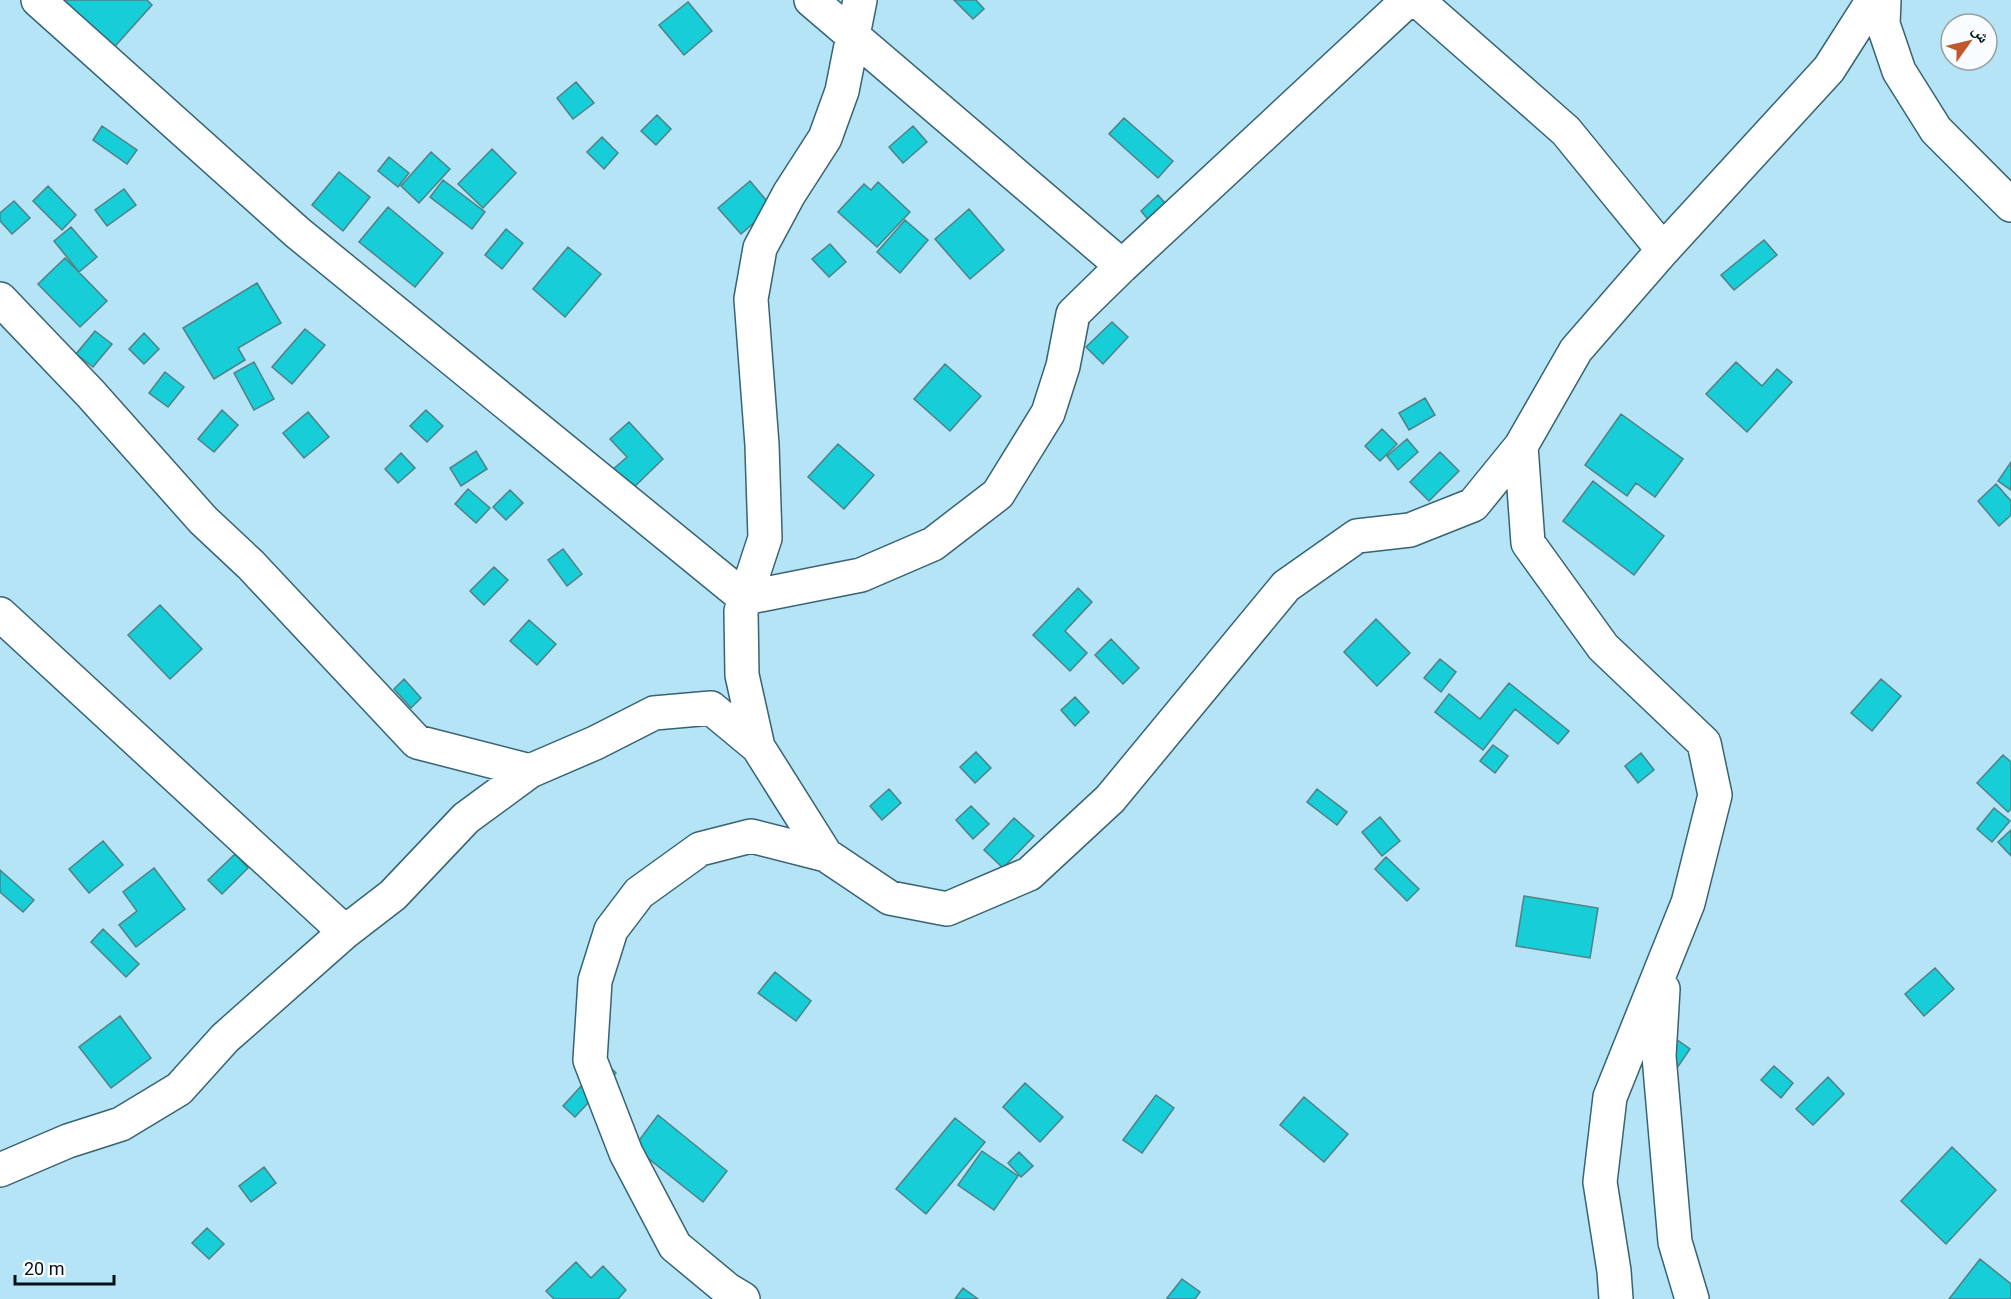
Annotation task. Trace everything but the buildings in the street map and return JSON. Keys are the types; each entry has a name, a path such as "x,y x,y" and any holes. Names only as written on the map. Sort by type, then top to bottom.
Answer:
{"street":[{"path":"38,0 298,233 745,598"},
{"path":"811,0 1122,266"},
{"path":"758,747 742,675 741,611 765,538 762,445 751,299 760,248 789,194 825,138 842,91 860,0"},
{"path":"745,598 861,575 933,544 998,494 1048,413 1063,366 1073,314 1408,0"},
{"path":"1417,0 1566,131 1664,250"},
{"path":"743,1299 728,1290 675,1246 627,1153 590,1060 595,981 611,930 639,893 700,849 751,836 826,855 890,898 947,909 1029,874 1110,799 1286,586 1357,536 1410,530 1473,505 1521,446 1576,350 1829,69 1873,0"},
{"path":"1884,0 1883,24 1899,71 1905,81 1936,130 2011,205"},
{"path":"0,299 90,393 203,520 251,565 417,742 530,771"},
{"path":"1521,446 1528,543 1603,647 1704,743 1715,795 1688,903 1610,1097 1600,1182 1614,1270 1616,1299"},
{"path":"0,614 345,932"},
{"path":"0,1170 68,1141 120,1125 179,1089 225,1038 345,932 393,895 466,818 530,771 595,743 654,713 711,708 758,747 826,855"},
{"path":"1665,960 1659,1056 1675,1242 1692,1299"}]}
